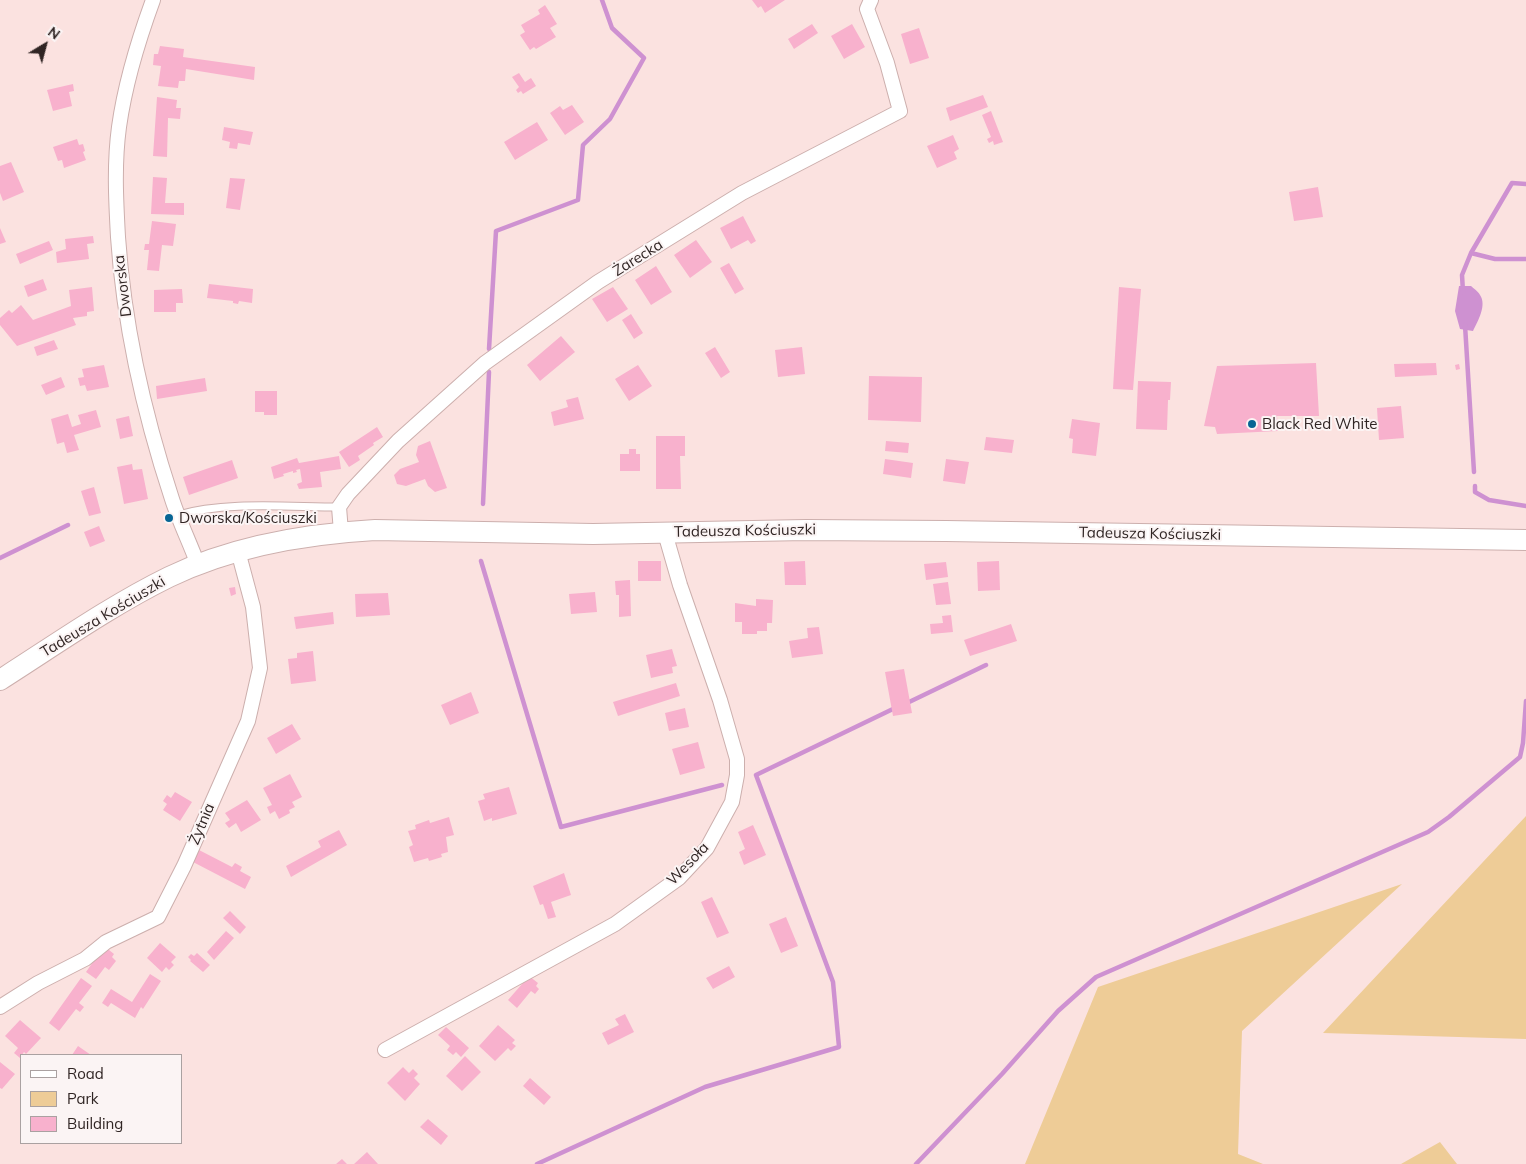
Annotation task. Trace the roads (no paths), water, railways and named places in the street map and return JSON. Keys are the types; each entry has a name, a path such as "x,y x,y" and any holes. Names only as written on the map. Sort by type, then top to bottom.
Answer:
{"main road":[{"name":"Tadeusza Kościuszki","path":"0,680 129,598 170,577 238,551 275,542 341,532 375,530 593,534 806,530 1522,540"}],"street":[{"name":"Dworska","path":"153,0 138,45 122,107 117,153 117,213 125,310 134,353 157,452 198,565"},
{"name":"Żarecka","path":"339,507 348,494 398,441 485,363 598,282 742,193 900,111 887,63 868,9 872,0"},
{"path":"339,507 341,532"},
{"name":"Wesoła","path":"385,1050 615,924 678,878 706,848 728,810 732,802 737,775 737,760 720,700 680,585 665,533"},
{"name":"Żytnia","path":"0,1007 38,983 85,959 106,942 158,916 184,866 248,721 260,668 253,607 238,551"}],"lane":[{"path":"178,514 195,510 234,507 339,507"}],"waterway":[{"path":"489,349 496,231 578,200 583,145 610,119 644,58 612,28 602,0"},
{"path":"1463,292 1462,275 1471,253 1512,183 1526,184"},
{"path":"1471,253 1495,259 1526,259"},
{"path":"1465,325 1474,472"},
{"path":"483,504 489,372"},
{"path":"1475,486 1475,492 1489,500 1526,506"},
{"path":"0,558 68,525"},
{"path":"481,561 561,827 722,785"},
{"path":"905,704 986,665"},
{"path":"916,1164 1002,1074 1058,1011 1096,977 1428,832 1449,817 1520,757 1526,701"},
{"path":"537,1164 705,1087 839,1047 833,982 756,775 895,708"}],"place":[{"name":"Black Red White","path":"1252,424"},
{"name":"Dworska/Kościuszki","path":"169,518"}]}
